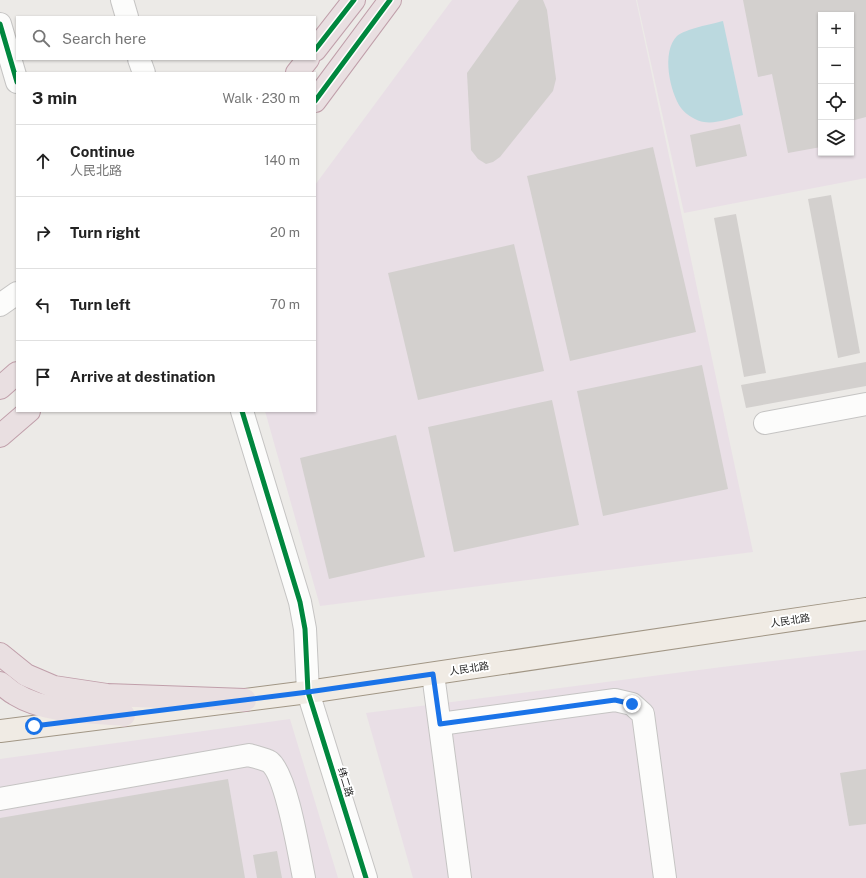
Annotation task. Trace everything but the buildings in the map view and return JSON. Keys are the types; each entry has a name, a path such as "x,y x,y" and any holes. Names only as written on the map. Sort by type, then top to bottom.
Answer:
{"highway":[{"path":"316,49 354,0"},
{"path":"316,100 390,0"},
{"path":"298,72 307,60"},
{"path":"0,388 16,374"},
{"path":"0,436 28,412"},
{"path":"0,654 26,675 54,687 107,695 245,700"},
{"path":"0,683 14,694 32,703 51,708 124,715"}],"main road":[{"name":"人民北路","path":"0,731 308,692 865,613"}],"street":[{"path":"122,0 127,16"},
{"path":"0,24 16,79"},
{"path":"139,60 144,72"},
{"path":"0,305 16,294"},
{"path":"765,423 866,404"},
{"name":"纬二路","path":"242,412 300,602 305,629 308,692 366,878"},
{"path":"433,674 460,878"},
{"path":"440,724 615,700 632,704 643,714 665,878"},
{"path":"0,799 250,755 270,762 280,776 286,794 304,878"}],"shaded area":[{"path":"452,0 636,0 753,552 320,606 265,412 316,412 316,184"},
{"path":"637,0 866,0 866,178 684,213"},
{"path":"866,650 866,878 413,878 366,713"},
{"path":"290,719 338,878 0,878 0,759"}],"water":[{"path":"723,21 743,115 719,121 704,122 695,119 686,113 677,101 673,92 669,72 669,52 672,43 681,33"}],"cycle path":[{"path":"316,49 354,0"},
{"path":"316,100 390,0"},
{"path":"0,24 16,79"},
{"path":"242,412 300,602 305,629 308,692 366,878"}],"route":[{"path":"34,726 308,692 433,674 440,724 615,700 632,704"}]}
